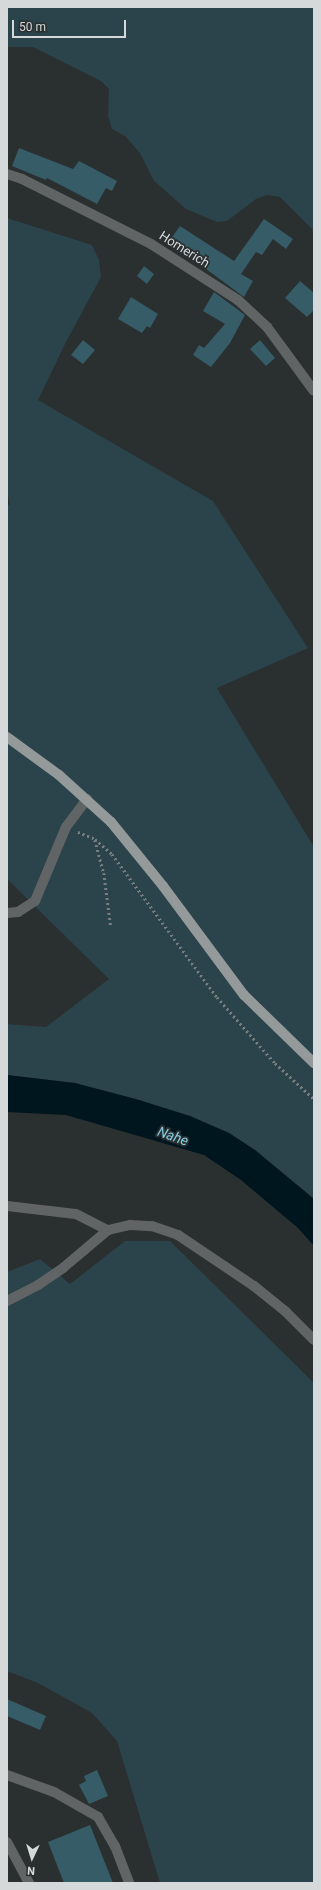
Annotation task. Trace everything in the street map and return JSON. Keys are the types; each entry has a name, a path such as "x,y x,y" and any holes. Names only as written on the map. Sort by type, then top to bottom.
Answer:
{"main road":[{"path":"7,737 35,756 87,799 134,849 244,995 314,1063"}],"street":[{"name":"Homerich","path":"7,174 22,179 151,244 238,300 267,327 314,391"},
{"path":"7,913 18,912 35,901 66,827 87,799"},
{"path":"7,1206 76,1214 108,1230"},
{"path":"7,1301 38,1285 63,1268 108,1230 119,1226 141,1224 178,1235 254,1286 285,1311 314,1340"},
{"path":"7,1775 54,1792 98,1817 115,1846 129,1883"},
{"path":"7,1842 29,1883"}],"path":[{"path":"66,827 95,839 112,854 217,997 275,1063 314,1099"},
{"path":"95,839 104,873 111,928"}],"shaded area":[{"path":"7,7 314,7 314,239 312,229 280,197 267,195 256,199 227,221 217,222 186,209 154,181 140,153 125,136 112,129 108,116 109,89 101,81 33,47 7,47"},
{"path":"7,218 92,245 99,260 101,277 66,342 38,400 213,501 308,648 217,688 314,847 314,1199 255,1150 229,1133 190,1116 75,1083 7,1075 7,1024 46,1027 109,979 7,879 7,506 10,504 7,492"},
{"path":"125,1241 170,1241 314,1383 314,1883 160,1883 117,1741 92,1713 38,1683 7,1671 7,1272 40,1259 70,1284"}],"water":[{"name":"Nahe","path":"7,1075 75,1083 136,1099 190,1116 229,1133 255,1150 314,1199 314,1246 298,1228 241,1180 204,1155 66,1115 7,1112"}],"building":[{"path":"19,148 73,169 79,161 117,181 112,191 106,188 97,204 47,178 46,180 12,166"},
{"path":"264,219 293,239 286,249 273,239 262,255 256,252 241,274 253,281 244,297 179,249 180,247 170,240 180,226 234,261"},
{"path":"144,266 154,274 147,284 137,276"},
{"path":"300,281 314,293 314,310 307,317 285,298"},
{"path":"214,292 245,315 230,343 211,367 193,355 199,345 204,348 225,324 203,311"},
{"path":"131,297 158,314 150,328 147,326 142,333 118,319"},
{"path":"83,340 95,350 83,364 71,355"},
{"path":"260,340 275,358 266,366 250,349"},
{"path":"7,1699 46,1716 40,1730 7,1716"},
{"path":"97,1770 108,1796 89,1804 79,1785 86,1781 84,1776"},
{"path":"90,1825 113,1883 64,1883 48,1842"}]}
